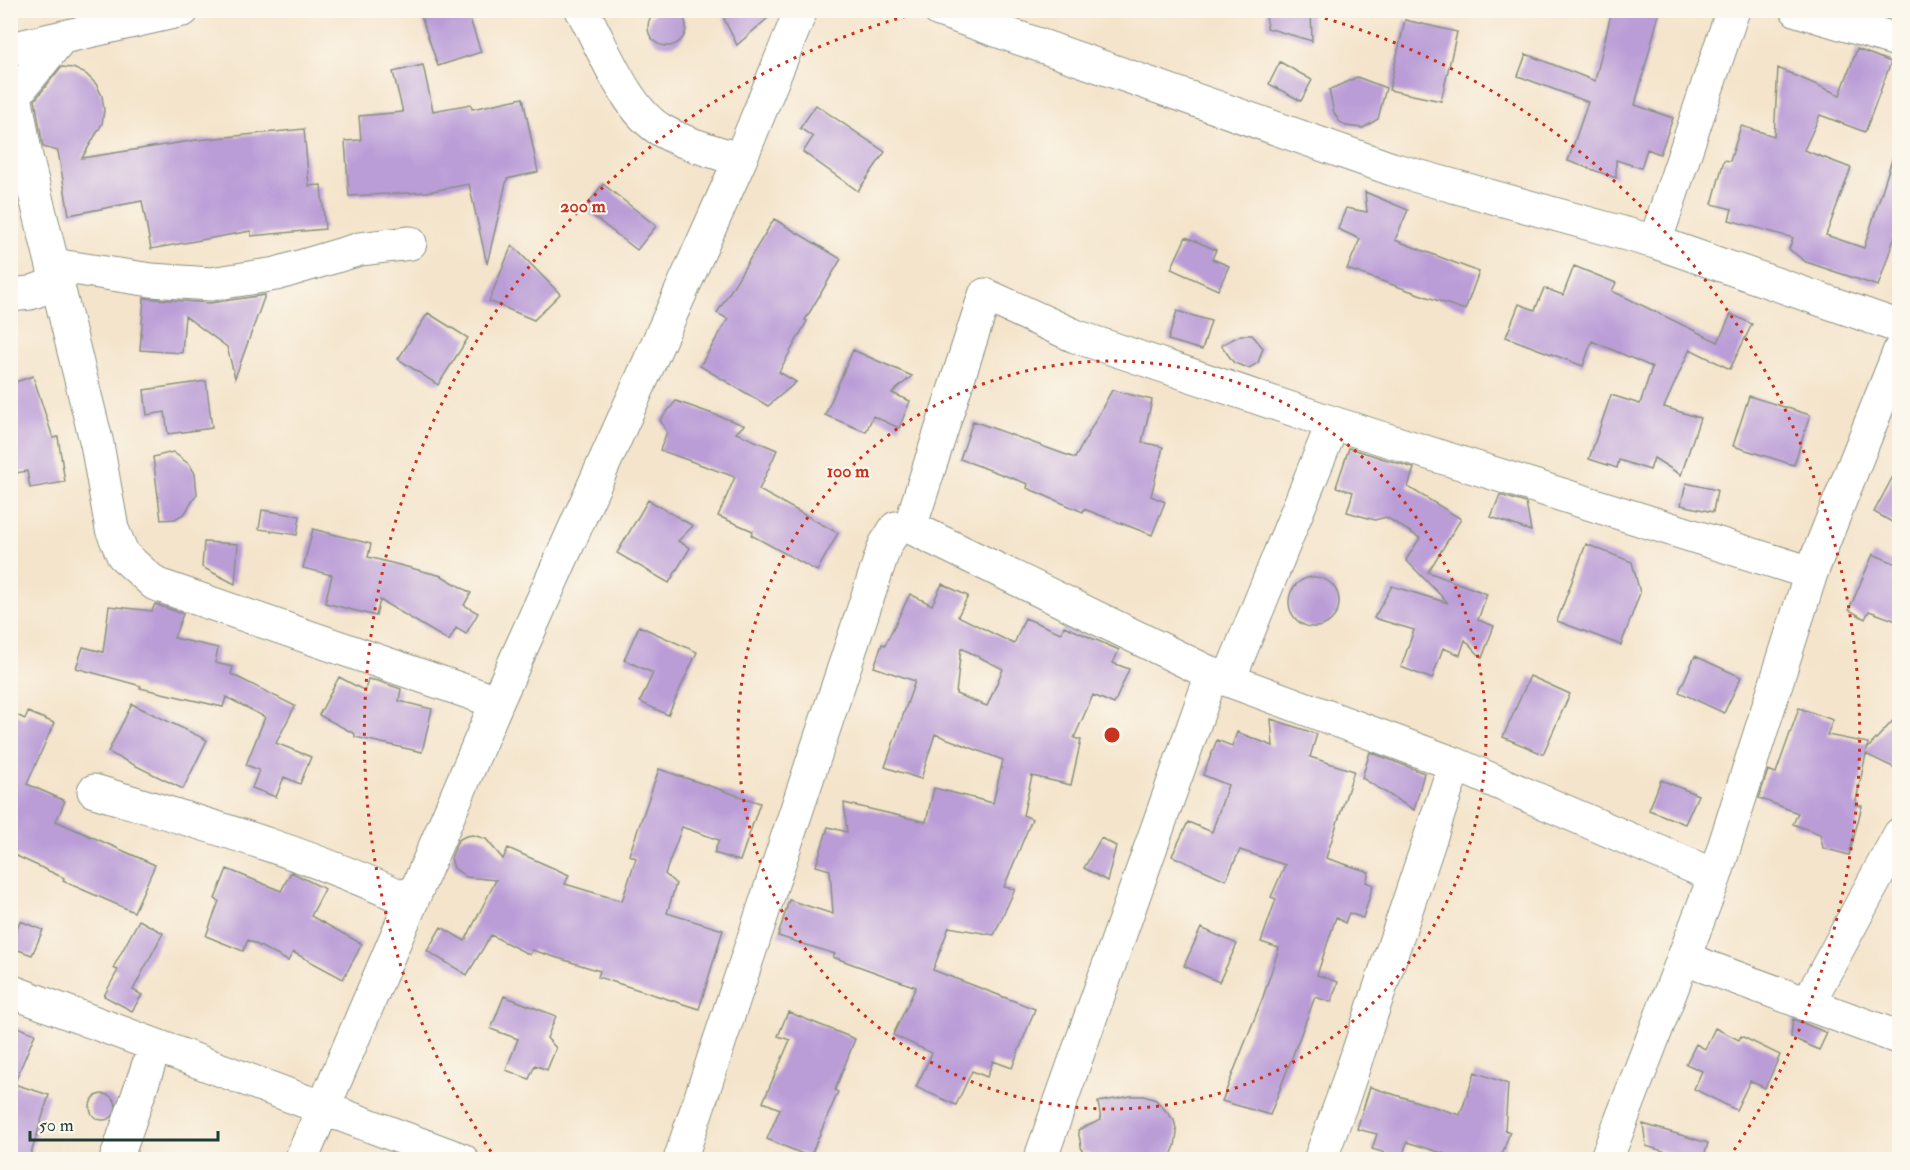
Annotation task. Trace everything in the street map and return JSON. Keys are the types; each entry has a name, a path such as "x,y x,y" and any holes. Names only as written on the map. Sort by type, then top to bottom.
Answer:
{"street":[{"path":"10,49 183,10"},
{"path":"582,10 630,100 644,116 660,130 740,160"},
{"path":"302,1160 410,901 740,160 801,10"},
{"path":"939,10 1392,169 1654,242 1899,327"},
{"path":"1654,242 1733,10"},
{"path":"1797,10 1899,41"},
{"path":"61,38 13,92 19,126 98,444 116,544 129,562 155,584 497,702"},
{"path":"10,295 30,293 55,274 211,284 276,274 360,249 410,243"},
{"path":"910,527 985,295 1075,336 1333,423 1811,573"},
{"path":"1606,1160 1715,876 1811,573 1899,350"},
{"path":"1040,1160 1221,676 1333,423"},
{"path":"680,1160 885,546 896,528 910,527 1221,676 1455,764 1715,876"},
{"path":"1320,1160 1455,764"},
{"path":"94,791 214,827 343,870 410,901"},
{"path":"1807,1005 1899,834"},
{"path":"1684,959 1899,1038"},
{"path":"10,991 462,1160"},
{"path":"116,1160 155,1046"}],"building":[{"path":"667,8 681,13 686,27 681,41 667,46 653,41 648,27 653,13"},
{"path":"419,10 467,10 481,52 438,66"},
{"path":"731,10 777,10 737,45 724,19"},
{"path":"1266,10 1311,10 1312,41 1267,28"},
{"path":"1612,10 1660,10 1635,105 1673,118 1660,154 1647,149 1641,168 1616,160 1616,178 1568,161 1588,102 1518,76 1526,54 1595,81"},
{"path":"1405,20 1457,32 1441,101 1389,90"},
{"path":"1857,49 1891,62 1865,132 1820,115 1804,150 1851,168 1826,235 1864,248 1895,150 1899,151 1899,224 1878,286 1806,262 1789,249 1793,238 1729,220 1732,209 1712,204 1724,160 1730,161 1741,126 1774,136 1778,68 1840,95"},
{"path":"1280,62 1312,80 1301,101 1269,84"},
{"path":"423,65 433,111 471,104 472,109 523,98 538,172 507,179 487,264 469,184 427,192 349,196 345,141 361,140 359,116 403,112 393,72"},
{"path":"61,67 73,68 86,74 96,84 102,96 104,110 102,124 82,158 197,140 304,129 309,186 321,185 325,229 251,236 251,231 151,249 142,201 69,215 58,151 43,147 35,100"},
{"path":"1357,77 1386,88 1378,119 1363,128 1346,126 1339,121 1334,113 1329,90"},
{"path":"816,105 885,152 858,191 803,152 813,137 800,128"},
{"path":"603,184 656,226 637,250 584,209"},
{"path":"1365,192 1408,210 1395,240 1479,272 1465,310 1347,269 1360,239 1338,229 1346,208 1367,212"},
{"path":"774,219 841,259 805,320 807,321 779,372 796,382 768,406 700,366 728,319 717,313"},
{"path":"1186,237 1216,250 1212,259 1229,266 1218,290 1171,269"},
{"path":"512,245 560,294 534,320 489,301"},
{"path":"1574,266 1616,283 1612,291 1718,342 1731,314 1752,324 1730,369 1690,349 1664,407 1700,418 1681,475 1654,458 1650,470 1619,460 1617,468 1589,459 1611,395 1640,404 1652,367 1592,341 1583,366 1506,337 1519,304 1535,310 1544,288 1563,295"},
{"path":"265,295 235,378 227,347 185,316 182,353 140,350 144,298 210,303"},
{"path":"1177,311 1211,321 1202,350 1168,340"},
{"path":"428,313 468,338 438,385 398,359"},
{"path":"1241,335 1252,335 1263,348 1258,363 1249,368 1234,363 1221,345"},
{"path":"853,350 912,376 892,393 910,401 899,428 873,416 866,432 825,415"},
{"path":"33,376 53,438 58,437 65,482 30,488 27,471 10,474 10,384"},
{"path":"206,381 212,428 168,434 165,412 147,415 144,390"},
{"path":"1112,390 1152,400 1142,442 1163,447 1151,496 1165,502 1152,535 1084,509 1083,512 1027,488 1028,484 960,459 973,421 1075,458"},
{"path":"1749,396 1810,415 1794,465 1733,446"},
{"path":"676,401 744,425 736,433 777,450 759,490 838,533 817,571 751,535 753,531 718,516 735,477 660,450 667,432 660,420"},
{"path":"1349,448 1414,468 1408,487 1461,519 1428,572 1487,594 1478,620 1494,626 1482,658 1465,640 1460,655 1443,648 1432,679 1401,667 1414,630 1374,618 1392,586 1448,603 1406,560 1420,538 1386,517 1375,520 1347,512 1353,492 1336,487"},
{"path":"173,452 190,465 195,474 197,494 185,513 175,519 161,520 153,457"},
{"path":"1899,465 1899,526 1874,512"},
{"path":"1686,483 1717,490 1713,512 1681,505"},
{"path":"1500,495 1526,503 1531,531 1491,517"},
{"path":"648,500 693,526 678,541 690,548 669,583 617,553"},
{"path":"262,510 300,516 297,535 259,529"},
{"path":"313,529 371,544 368,557 442,576 471,593 464,605 478,613 466,634 456,628 449,641 380,600 376,616 325,603 332,575 303,568"},
{"path":"204,542 238,544 235,584 202,567"},
{"path":"1586,544 1632,562 1640,593 1621,645 1557,621"},
{"path":"1873,554 1899,565 1899,622 1869,611 1865,619 1849,610"},
{"path":"1314,577 1332,584 1339,602 1332,620 1314,627 1296,620 1289,602 1296,584"},
{"path":"942,584 968,596 958,616 1014,644 1025,618 1061,633 1064,626 1119,650 1113,663 1129,669 1114,704 1093,695 1074,738 1081,740 1071,785 1032,776 1023,815 1032,819 1004,887 1015,889 994,935 949,927 933,970 1035,1009 1012,1068 993,1061 987,1077 972,1071 956,1105 916,1087 932,1053 893,1035 916,987 833,957 835,954 778,936 789,900 833,914 830,870 816,866 828,827 847,832 844,803 926,822 934,788 993,803 1003,760 935,734 921,779 885,767 915,681 874,667 882,644 885,645 910,594 932,605","holes":["961,648 1003,669 987,706 956,694"]},
{"path":"155,604 183,614 174,638 218,648 215,663 233,667 231,674 295,706 276,743 311,757 300,784 284,777 276,797 252,788 259,770 246,765 265,717 226,697 223,707 140,688 141,686 76,668 83,647 103,652 109,606 152,611"},
{"path":"639,626 697,652 668,715 640,702 653,673 624,660"},
{"path":"1695,656 1741,677 1724,713 1679,692"},
{"path":"1530,676 1570,694 1543,754 1503,737"},
{"path":"339,677 365,691 368,679 378,681 401,689 399,701 432,709 422,752 355,737 355,734 319,715"},
{"path":"132,704 207,740 183,789 108,752"},
{"path":"1799,708 1833,720 1827,735 1868,743 1867,749 1899,714 1899,770 1866,754 1855,805 1862,806 1849,855 1823,848 1820,834 1793,824 1798,813 1759,798 1768,770 1776,773"},
{"path":"10,712 25,719 28,712 54,723 27,784 65,801 56,821 155,865 134,912 63,881 64,878 10,853"},
{"path":"1271,719 1317,734 1310,757 1354,771 1326,858 1369,872 1366,882 1373,885 1363,918 1349,913 1345,923 1336,917 1317,975 1338,982 1331,1002 1315,997 1270,1115 1222,1101 1263,997 1279,948 1261,942 1276,899 1271,897 1285,865 1240,850 1226,880 1172,856 1188,822 1212,832 1228,785 1203,775 1217,740 1232,746 1237,732 1273,746"},
{"path":"1370,752 1424,773 1414,810 1362,778"},
{"path":"659,769 760,803 740,861 714,853 719,840 682,827 665,874 676,884 667,913 723,930 699,1009 598,977 600,971 532,950 530,955 491,935 467,975 427,951 441,927 465,941 496,880 466,877 454,868 451,858 458,840 466,836 473,835 486,839 503,859 508,848 569,875 565,884 622,901 636,858 629,855"},
{"path":"1661,780 1698,795 1685,824 1649,810"},
{"path":"1101,838 1116,846 1107,881 1084,868"},
{"path":"227,869 281,891 291,872 325,889 311,916 362,944 343,979 293,952 288,961 248,940 243,951 206,936 219,901 215,899"},
{"path":"139,920 163,933 133,990 142,995 132,1011 104,996 118,970 113,968"},
{"path":"20,921 43,930 32,955 10,947"},
{"path":"1201,928 1237,944 1219,982 1184,966"},
{"path":"504,996 556,1016 547,1038 556,1048 547,1070 535,1065 529,1079 506,1070 518,1039 491,1029"},
{"path":"788,1012 855,1039 835,1090 838,1092 810,1157 767,1139 780,1109 763,1102 790,1040 778,1036"},
{"path":"1793,1019 1827,1033 1819,1050 1791,1037"},
{"path":"10,1024 35,1034 14,1084 49,1095 29,1160 10,1154"},
{"path":"1715,1028 1739,1040 1741,1036 1780,1055 1765,1088 1750,1081 1736,1110 1694,1089 1702,1071 1686,1064 1696,1044 1705,1049"},
{"path":"1475,1072 1508,1084 1505,1130 1510,1132 1500,1160 1443,1160 1445,1154 1407,1142 1402,1158 1372,1149 1377,1134 1357,1129 1370,1087 1460,1115"},
{"path":"103,1094 112,1098 116,1107 112,1116 103,1120 94,1116 90,1107 94,1098"},
{"path":"1144,1096 1156,1100 1174,1120 1177,1133 1169,1160 1106,1160 1082,1151 1078,1130 1101,1120 1098,1102"},
{"path":"1643,1124 1708,1143 1703,1160 1693,1160 1646,1146"}]}
